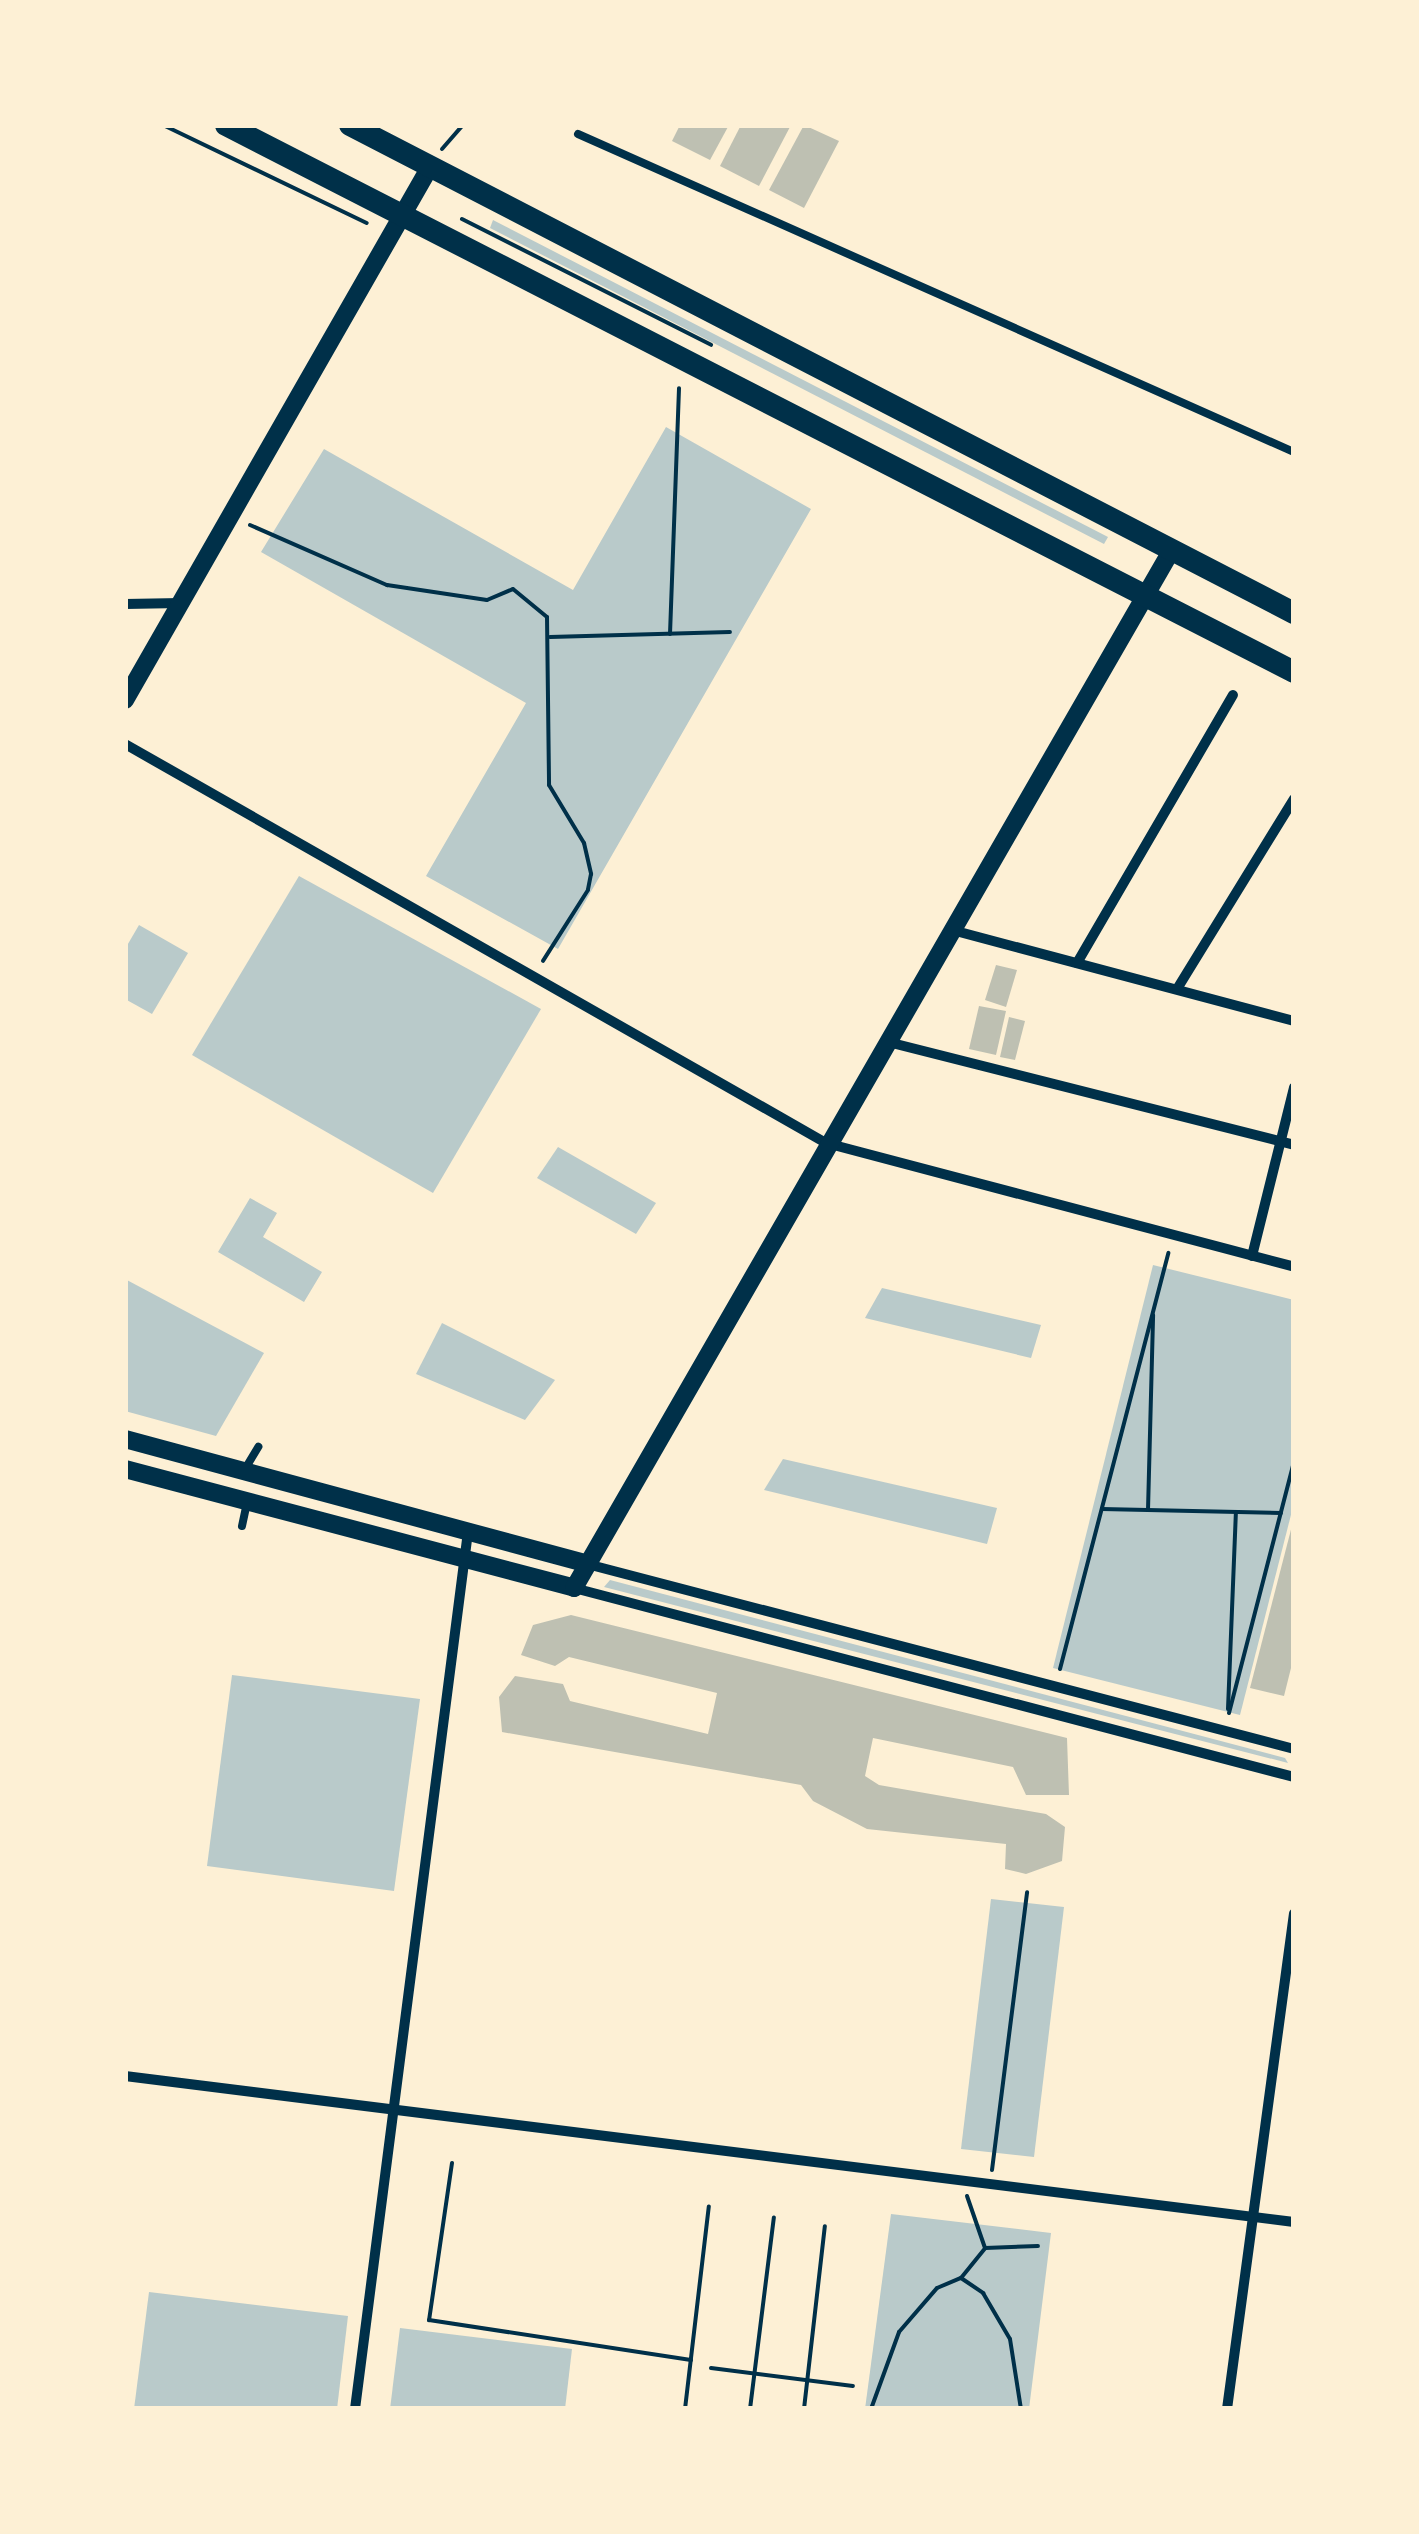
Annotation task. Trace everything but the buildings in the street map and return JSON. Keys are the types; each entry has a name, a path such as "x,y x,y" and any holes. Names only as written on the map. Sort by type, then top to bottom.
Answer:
{"main road":[{"path":"226,125 1294,672"},
{"path":"350,125 1294,614"}],"street":[{"path":"125,700 431,165"},
{"path":"574,1588 826,1143 1170,550"},
{"path":"125,604 180,603"},
{"path":"1077,962 1233,695"},
{"path":"125,744 826,1143 1294,1267"},
{"path":"1177,989 1294,798"},
{"path":"950,929 1294,1021"},
{"path":"885,1041 1294,1144"},
{"path":"1252,1256 1294,1087"},
{"path":"125,1439 1294,1749"},
{"path":"125,1470 1294,1776"},
{"path":"355,2409 468,1532"},
{"path":"1227,2409 1294,1914"},
{"path":"125,2076 1294,2222"}],"lane":[{"path":"578,134 1294,452"},
{"path":"244,1471 258,1447"},
{"path":"242,1526 247,1502"}],"path":[{"path":"163,125 358,224"},
{"path":"431,165 463,125"},
{"path":"670,634 679,388"},
{"path":"269,536 333,559 348,572 423,593 487,600 513,590 536,602 547,616 549,785 584,842 591,874 588,890 543,962"},
{"path":"550,637 730,632"},
{"path":"1059,1674 1168,1252"},
{"path":"1148,1510 1154,1308"},
{"path":"1236,1512 1228,1719 1294,1461"},
{"path":"1102,1508 1280,1513"},
{"path":"990,2184 1027,1892"},
{"path":"452,2163 430,2320 690,2360"},
{"path":"961,2180 985,2248"},
{"path":"685,2409 709,2206"},
{"path":"750,2409 774,2216"},
{"path":"804,2409 826,2226"},
{"path":"871,2409 899,2332 937,2288 961,2278 985,2248 1038,2246"},
{"path":"961,2278 983,2294 1010,2339 1021,2409"},
{"path":"711,2368 853,2386"}],"shaded area":[{"path":"493,220 1108,537 1104,544 490,228"},
{"path":"666,427 811,509 558,949 426,876 526,703 261,552 324,449 573,590"},
{"path":"299,876 541,1009 433,1193 192,1055"},
{"path":"139,925 188,953 152,1014 125,999 125,949"},
{"path":"558,1147 656,1203 636,1234 537,1178"},
{"path":"250,1198 277,1213 263,1237 322,1272 304,1302 218,1252"},
{"path":"1153,1265 1294,1300 1294,1503 1240,1715 1053,1668"},
{"path":"125,1279 264,1353 216,1436 125,1411"},
{"path":"882,1288 1041,1325 1031,1358 865,1318"},
{"path":"442,1323 555,1380 525,1420 416,1374"},
{"path":"783,1459 997,1508 987,1544 764,1490"},
{"path":"610,1580 1285,1758 1288,1763 604,1587"},
{"path":"232,1675 420,1699 394,1891 207,1866"},
{"path":"991,1899 1064,1907 1034,2157 961,2149"},
{"path":"891,2214 1051,2233 1029,2409 865,2409"},
{"path":"149,2292 348,2316 337,2409 134,2409"},
{"path":"400,2328 572,2349 565,2409 390,2409"}]}
